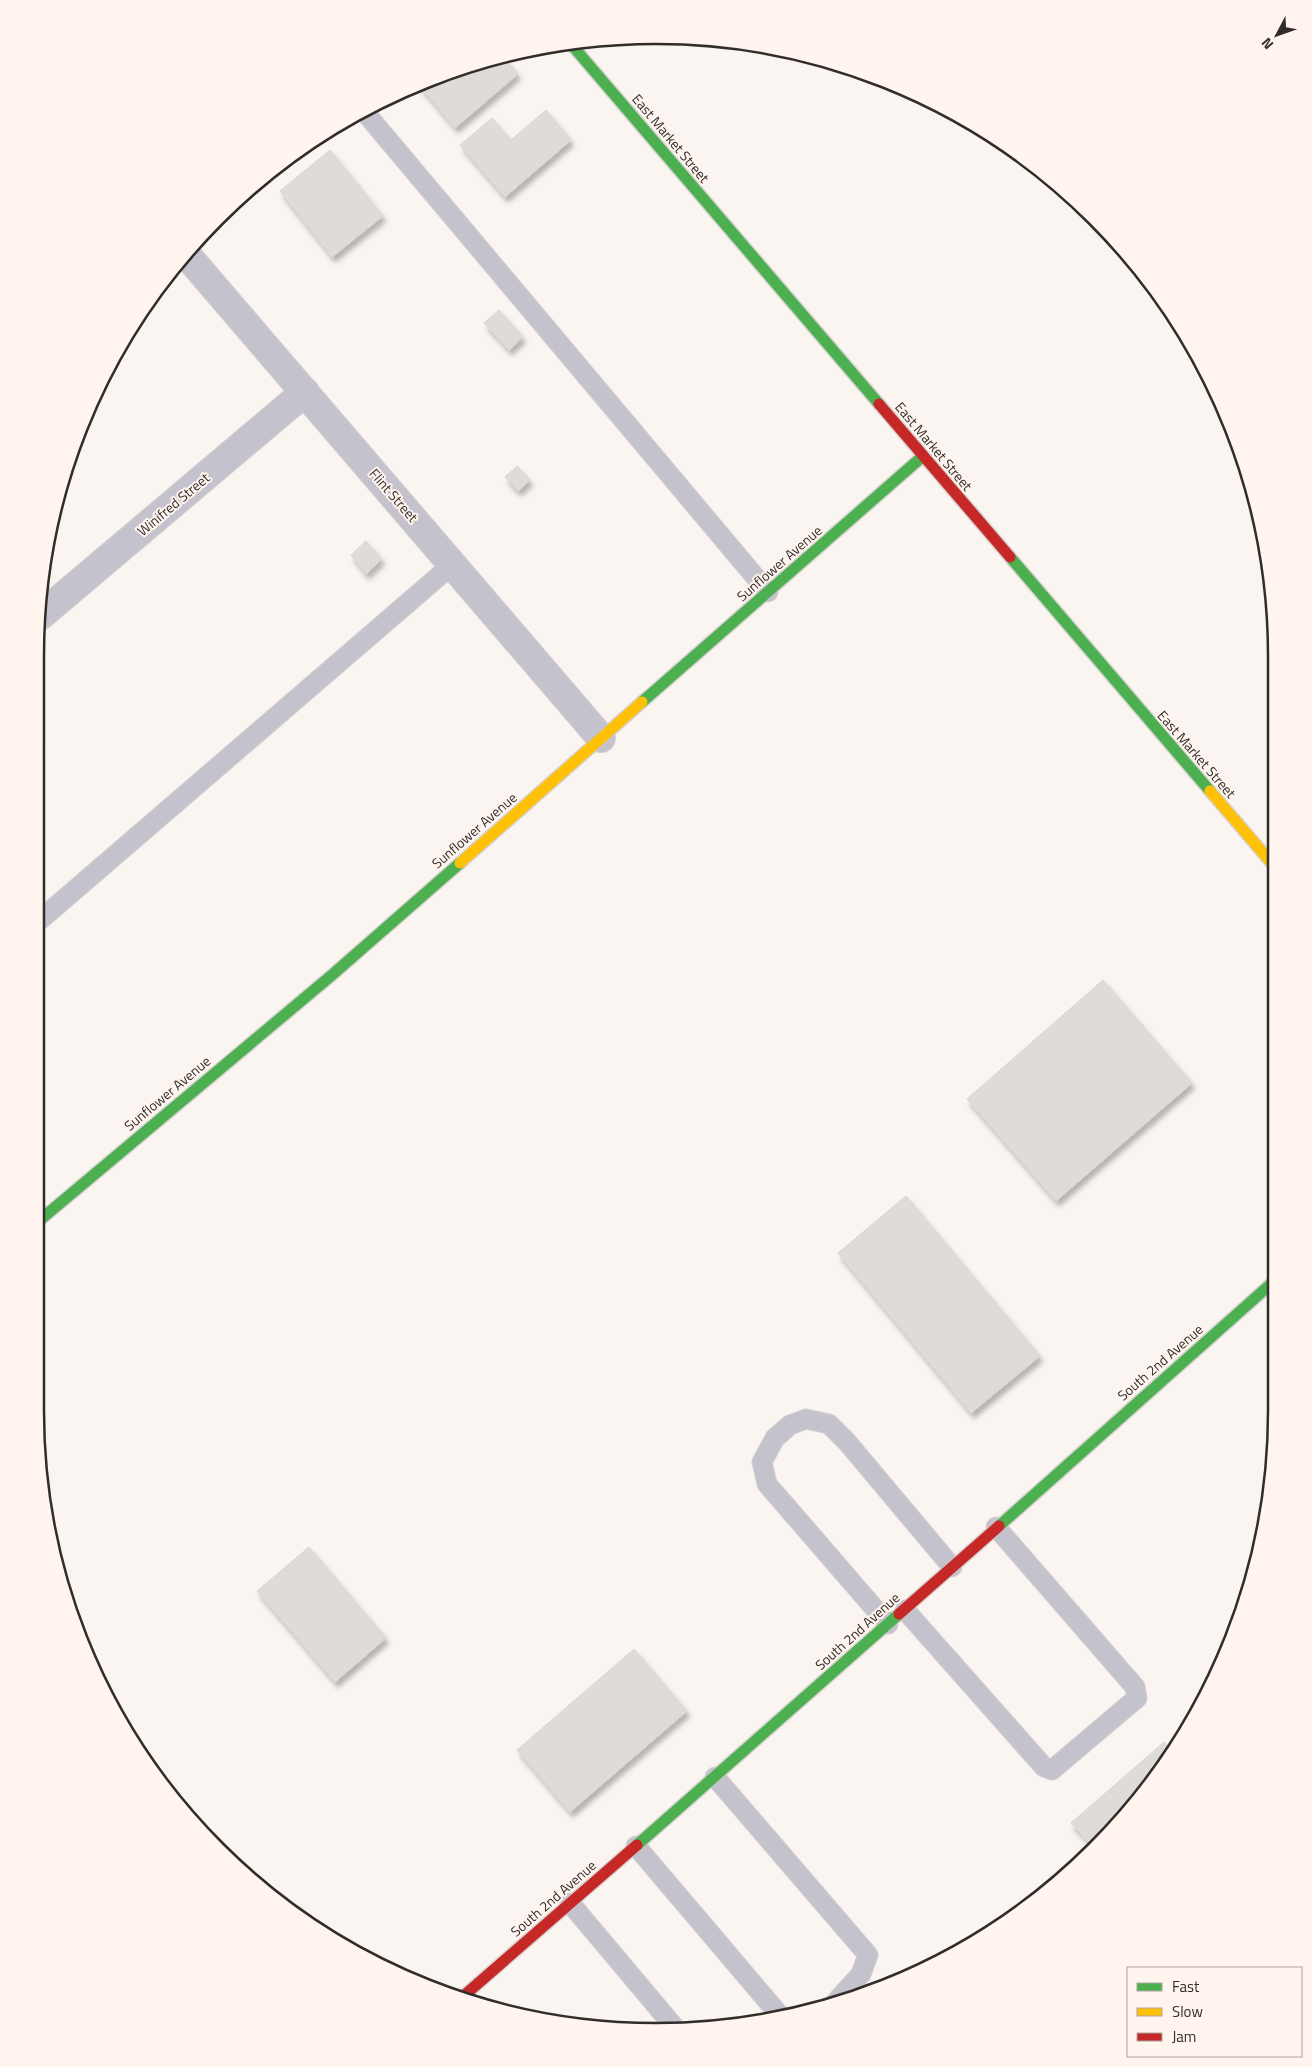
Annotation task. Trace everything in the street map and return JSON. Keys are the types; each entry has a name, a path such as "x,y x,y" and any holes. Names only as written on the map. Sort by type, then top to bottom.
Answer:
{"street":[{"name":"East Market Street","path":"576,49 1268,860"},
{"name":"Flint Street","path":"190,259 601,738"},
{"name":"Winifred Street","path":"45,611 305,392"},
{"name":"Sunflower Avenue","path":"44,1217 332,974 923,456"},
{"name":"South 2nd Avenue","path":"467,1993 905,1610 1268,1286"}],"lane":[{"path":"368,116 768,592"},
{"path":"44,917 453,564"},
{"path":"888,1624 767,1484 762,1462 775,1438 790,1425 806,1419 829,1424 847,1442 952,1567"},
{"path":"905,1610 1044,1767 1052,1770 1136,1698 1135,1687 996,1527"},
{"path":"715,1777 868,1956 861,1974 843,1994"},
{"path":"636,1846 776,2011"},
{"path":"570,1903 671,2023"}],"building":[{"path":"508,63 518,74 455,128 423,90 459,76"},
{"path":"546,110 571,140 505,197 460,145 492,118 511,140"},
{"path":"330,150 383,216 332,257 280,191"},
{"path":"499,310 523,337 509,350 484,323"},
{"path":"517,466 530,480 518,491 505,477"},
{"path":"366,541 382,559 366,574 351,555"},
{"path":"1103,980 1192,1083 1056,1201 967,1099"},
{"path":"906,1196 1040,1356 971,1413 838,1253"},
{"path":"309,1547 386,1638 335,1682 257,1591"},
{"path":"634,1649 687,1711 570,1812 517,1750"},
{"path":"1164,1742 1168,1747 1142,1784 1090,1843 1071,1823"}],"traffic: fast":[{"path":"575,49 879,404"},
{"path":"642,702 923,456"},
{"path":"1010,557 1210,791"},
{"path":"44,1217 332,975 460,863"},
{"path":"999,1526 1268,1286"},
{"path":"637,1845 899,1614"}],"traffic: slow":[{"path":"460,863 642,702"},
{"path":"1210,791 1268,859"}],"traffic: jam":[{"path":"879,404 1010,557"},
{"path":"899,1614 999,1526"},
{"path":"467,1993 637,1845"}]}
